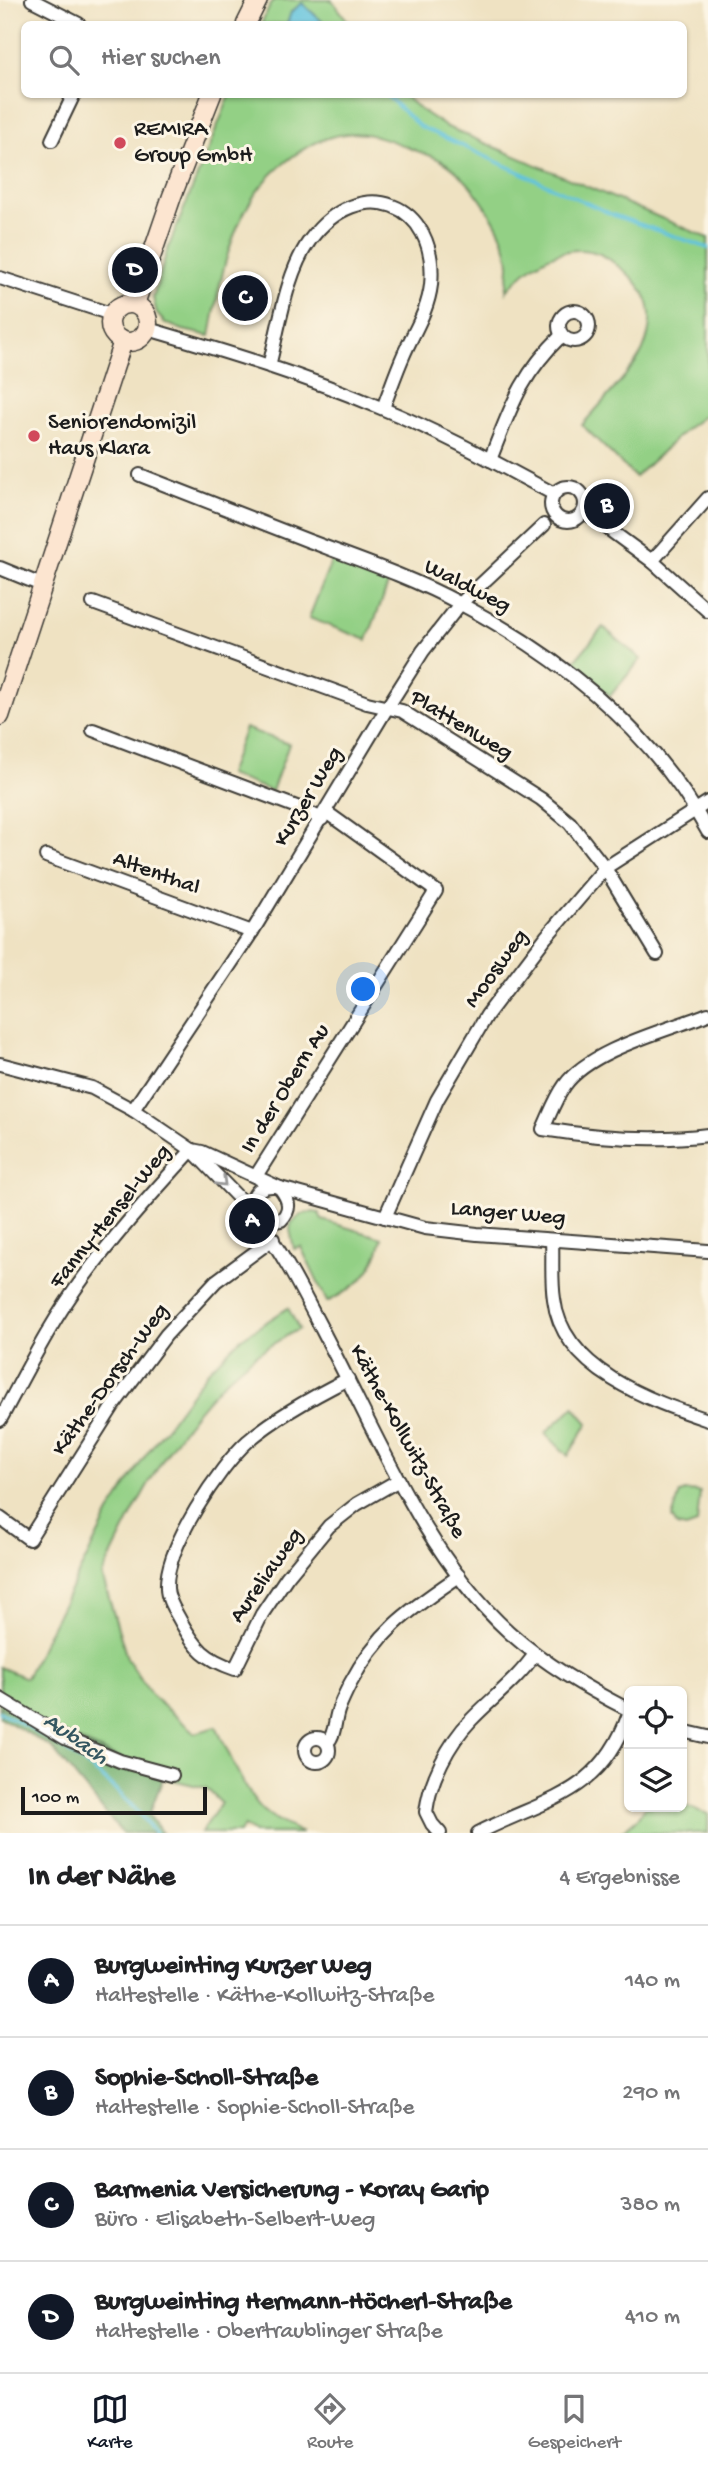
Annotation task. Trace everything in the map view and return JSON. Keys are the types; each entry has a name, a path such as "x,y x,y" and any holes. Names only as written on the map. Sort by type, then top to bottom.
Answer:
{"street":[{"path":"32,0 55,5 75,21"},
{"path":"248,21 258,0"},
{"path":"52,140 72,98"},
{"path":"135,304 210,98"},
{"path":"269,366 293,275 309,241 348,206 379,202 398,208 411,218 421,231 431,264 431,285 422,318 383,408"},
{"path":"0,278 111,314"},
{"path":"126,303 135,304 147,313 148,329 138,340 123,341 111,330 111,314 126,303"},
{"path":"148,329 269,366 383,408 554,494"},
{"path":"490,460 517,391 531,368 562,335"},
{"path":"0,716 123,341"},
{"name":"Waldweg","path":"140,475 370,563 460,604 532,646 574,675 610,705 641,739 695,809 708,832"},
{"path":"566,487 576,489 583,496 585,506 581,516 570,521 559,519 551,505 554,494 566,487"},
{"path":"652,561 708,498"},
{"path":"584,511 652,561 708,611"},
{"name":"Kurzer Weg","path":"133,1110 252,932 424,651 460,604 544,525"},
{"path":"0,568 44,586"},
{"name":"Plattenweg","path":"93,603 367,703 402,711 541,799 570,823 605,868 657,954"},
{"name":"In der Obern Au","path":"93,730 324,816 436,891 256,1176"},
{"name":"Moosweg","path":"385,1217 437,1100 487,1015 546,937 605,868 708,802"},
{"name":"Altenthal","path":"46,856 252,932"},
{"path":"708,1014 591,1061 565,1084 543,1129 634,1140 708,1136"},
{"name":"Langer Weg","path":"0,1064 92,1088 133,1110 192,1150 202,1152 278,1187 425,1228 708,1251"},
{"name":"Käthe-Kollwitz-Straße","path":"192,1150 254,1215 275,1242 399,1480 459,1576 486,1609 535,1654 566,1677 624,1709"},
{"name":"Fanny-Hensel-Weg","path":"0,1420 38,1350 83,1278 145,1201 192,1150"},
{"path":"281,1220 267,1223 254,1215 251,1203 257,1191 269,1185 278,1187 288,1198 289,1208"},
{"path":"275,1242 275,1233 289,1208 308,1195"},
{"path":"552,1240 554,1300 558,1317 580,1351 599,1370 622,1385 660,1404 708,1420"},
{"name":"Käthe-Dorsch-Weg","path":"0,1518 29,1539 113,1406 166,1335 216,1281 275,1242"},
{"name":"Aureliaweg","path":"348,1379 250,1440 230,1459 197,1507 169,1572 167,1589 172,1605 193,1644 218,1663 235,1669 262,1614 329,1526 348,1511 399,1480"},
{"path":"327,1743 332,1738 338,1710 350,1685 364,1658 384,1632 408,1611 459,1576"},
{"path":"440,1833 427,1818 426,1812 436,1776 445,1757 472,1719 525,1668 535,1654"},
{"path":"0,1699 65,1738 120,1761 172,1775"},
{"path":"478,1833 560,1797 588,1779 601,1767 612,1750 624,1723"},
{"path":"687,1732 708,1737"}],"green space":[{"path":"273,0 332,0 348,21 262,21"},
{"path":"229,98 407,98 445,126 708,238 708,413 686,429 635,477 582,425 624,377 643,350 650,326 650,315 649,305 639,287 622,269 603,255 573,250 535,264 506,292 509,265 507,252 495,222 475,192 453,168 438,159 392,141 354,133 332,137 305,148 280,166 252,199 236,231 220,283 210,336 165,323 157,314 153,298 167,251"},
{"path":"333,557 390,579 367,640 309,618"},
{"path":"603,627 641,659 610,696 572,664"},
{"path":"245,728 289,744 272,791 228,775"},
{"path":"319,1213 322,1220 382,1238 374,1261 363,1278 327,1302 301,1247 294,1249 290,1230 291,1223 303,1214"},
{"path":"288,1308 299,1329 253,1357 204,1403 147,1486 102,1575 127,1658 152,1696 195,1733 216,1727 256,1802 272,1817 302,1833 254,1833 244,1826 239,1833 201,1833 221,1803 206,1788 164,1778 0,1706 0,1667 26,1678 109,1513 145,1456 207,1372 240,1339"},
{"path":"574,1407 588,1423 568,1456 545,1433"},
{"path":"700,1492 697,1524 686,1528 677,1526 672,1518 680,1493"},
{"path":"0,1706 163,1778 149,1815 162,1833 122,1833 51,1747 0,1717"},
{"path":"687,1807 708,1814 708,1833 620,1833 642,1812 687,1812"}],"water":[{"path":"302,3 322,21 288,21 291,12"}],"waterway":[{"path":"389,98 419,126 613,215 708,248"},
{"name":"Aubach","path":"0,1712 44,1736 85,1764 122,1796 155,1833"}],"place":[{"name":"REMIRA Group GmbH","path":"120,143"},
{"name":"Burgweinting Hermann-Höcherl-Straße","path":"135,270"},
{"name":"Barmenia Versicherung - Koray Garip","path":"245,298"},
{"name":"Seniorendomizil Haus Klara","path":"34,436"},
{"name":"Sophie-Scholl-Straße","path":"607,506"},
{"name":"Burgweinting Kurzer Weg","path":"252,1221"}]}
